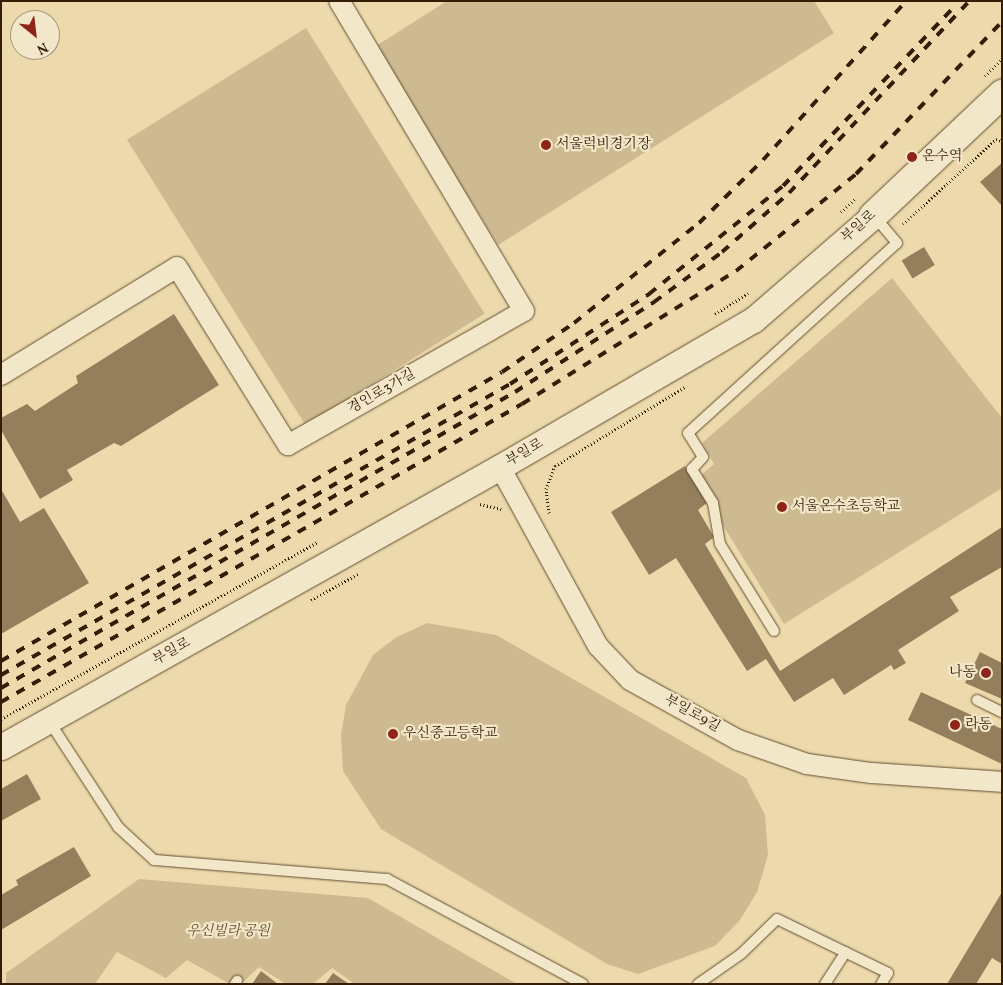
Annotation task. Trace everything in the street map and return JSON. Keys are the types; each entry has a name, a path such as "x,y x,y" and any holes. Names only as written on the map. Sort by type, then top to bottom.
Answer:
{"main road":[{"name":"부일로","path":"867,205 993,100"}],"street":[{"name":"경인로3가길","path":"1,374 177,267 288,445 524,311 339,1"},
{"name":"부일로","path":"1,747 500,467 753,320 867,205"},
{"name":"부일로9길","path":"500,467 598,646 630,680 738,740 807,764 871,773 1002,782"}],"lane":[{"path":"774,631 720,544 713,503 692,469 703,457 688,433 897,243 867,205"},
{"path":"977,700 1002,712"},
{"path":"49,721 118,828 154,860 387,879 583,984"},
{"path":"698,984 741,954 777,919 888,973 881,984"},
{"path":"825,984 846,952"}],"path":[{"path":"993,100 1002,59"},
{"path":"903,224 996,139 1002,141"},
{"path":"833,219 867,205"},
{"path":"709,318 757,286"},
{"path":"546,489 552,523"},
{"path":"472,509 481,504 509,511"},
{"path":"1,719 324,540"},
{"path":"304,604 362,572"}],"green space":[{"name":"서울럭비경기장","path":"447,1 814,1 834,33 498,245 376,46"},
{"path":"306,28 485,314 306,426 127,140"},
{"path":"892,278 1002,418 1002,488 784,624 719,519 719,507 701,475 714,464 702,443"},
{"path":"427,623 496,635 746,778 765,815 768,855 757,892 740,920 715,946 638,974 607,964 381,829 343,771 341,735 346,705 373,655 395,638"},
{"name":"우신빌라 공원","path":"139,879 368,898 517,984 355,984 332,968 313,984 286,984 259,967 241,984 230,984 187,960 166,978 117,952 95,984 6,984 6,973"}],"building":[{"path":"1002,163 1002,206 980,182"},
{"path":"924,247 935,265 913,278 902,260"},
{"path":"174,314 219,385 121,446 114,443 67,470 73,480 40,499 1,430 1,418 27,404 35,411 78,383 76,376"},
{"path":"685,466 708,502 698,510 714,537 705,544 780,671 1002,527 1002,567 950,597 959,611 898,650 906,663 894,670 891,665 844,695 833,678 794,702 766,659 747,671 676,558 649,575 611,512"},
{"path":"1,489 20,522 44,508 89,583 1,634"},
{"name":"나동","path":"980,652 1002,663 1002,699 965,683"},
{"name":"라동","path":"921,692 1002,729 1002,764 908,720"},
{"path":"27,774 41,799 1,821 1,789"},
{"path":"74,847 91,876 1,930 1,895 18,885 16,880"},
{"path":"1002,892 1002,964 992,958 976,984 947,984"},
{"path":"261,971 278,984 252,984"},
{"path":"333,973 349,984 325,984"}],"railway":[{"path":"1,661 502,372 574,323 699,223 763,160 906,1"},
{"path":"1,688 515,392 654,302 722,252 789,193 969,1"},
{"path":"1,675 510,384 649,294 783,186 953,8"},
{"path":"1,702 522,404 736,271 856,174 1002,22"}],"place":[{"name":"서울럭비경기장","path":"546,145"},
{"name":"온수역","path":"912,157"},
{"name":"서울온수초등학교","path":"782,507"},
{"name":"나동","path":"986,673"},
{"name":"라동","path":"955,725"},
{"name":"우신중고등학교","path":"393,734"}]}
